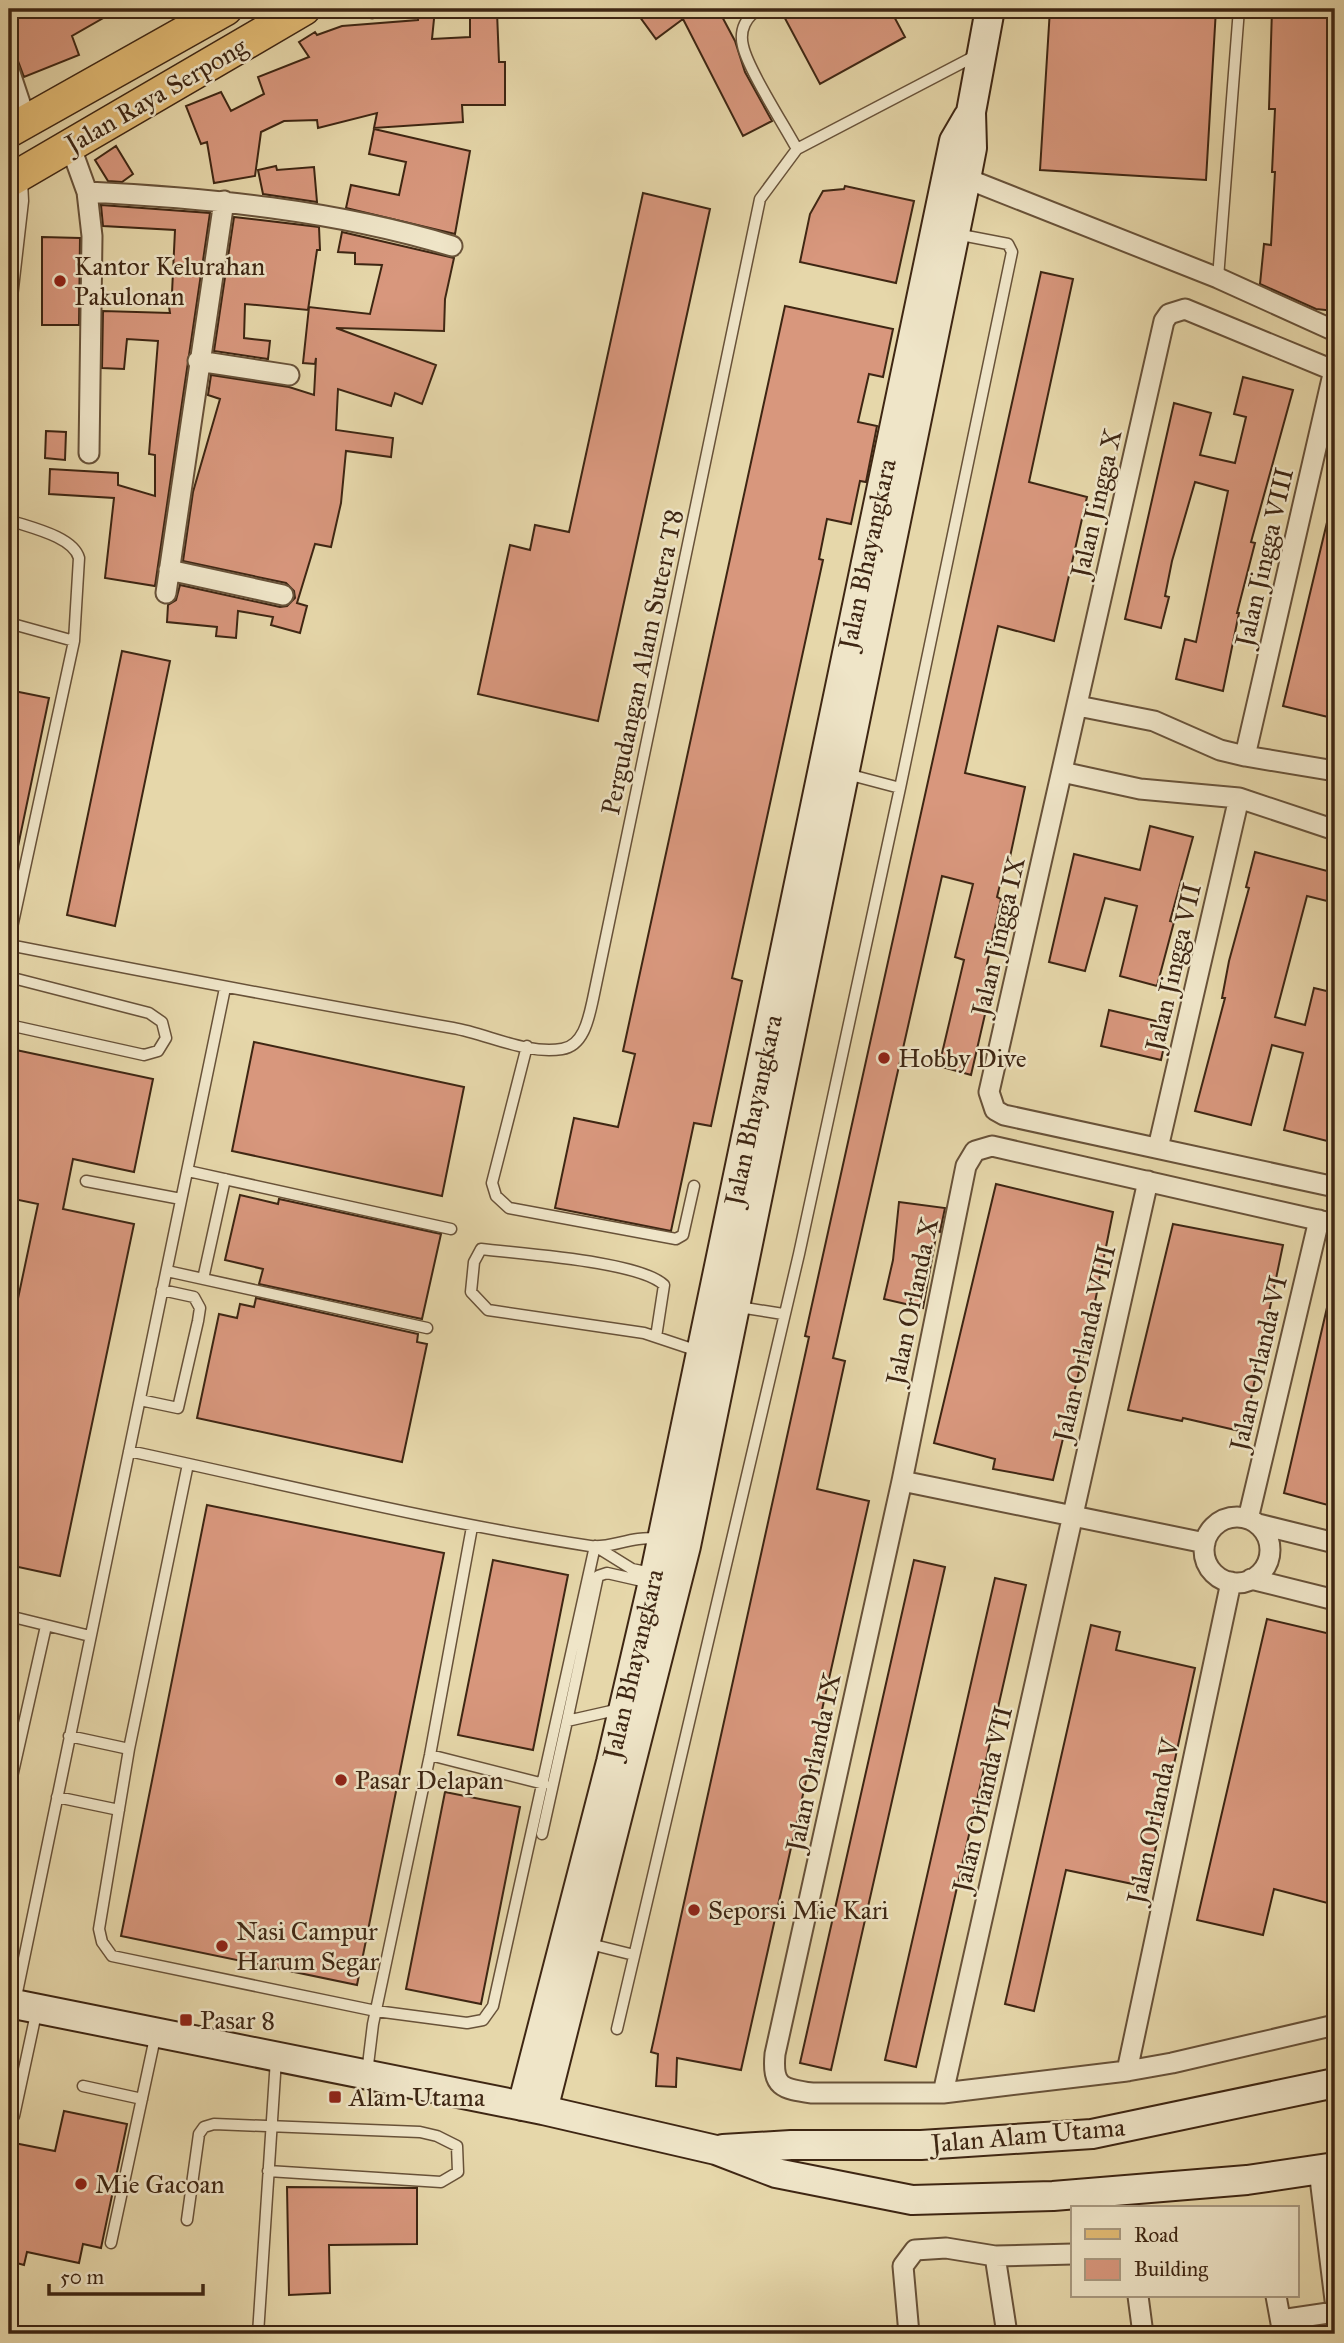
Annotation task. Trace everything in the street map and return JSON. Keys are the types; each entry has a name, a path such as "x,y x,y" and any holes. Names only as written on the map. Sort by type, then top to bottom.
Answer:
{"main road":[{"name":"Jalan Raya Serpong","path":"18,126 226,9"},
{"name":"Jalan Raya Serpong","path":"18,186 70,145 304,9"},
{"name":"Jalan Bhayangkara","path":"532,2108 586,1943 665,1581 735,1306 956,234 957,175 954,141 971,112 990,9"},
{"name":"Jalan Bhayangkara","path":"674,1543 702,1352 957,175"},
{"name":"Jalan Bhayangkara","path":"532,2108 624,1709 665,1581"},
{"name":"Jalan Alam Utama","path":"20,2005 366,2077 532,2108 716,2150 776,2173 912,2200 1053,2196 1247,2180 1327,2168"},
{"name":"Jalan Alam Utama","path":"716,2150 791,2145 921,2145 1092,2134 1291,2095 1335,2083"}],"street":[{"path":"9,70 18,126"},
{"path":"70,145 87,192 92,236 89,453"},
{"path":"957,175 1218,278 1335,331"},
{"path":"87,192 224,201 369,225 452,246"},
{"path":"166,593 198,361 224,201"},
{"name":"Jalan Jingga X","path":"1062,772 1164,321 1169,314 1185,309 1334,370"},
{"path":"198,361 289,375"},
{"name":"Jalan Jingga VIII","path":"1245,756 1334,370"},
{"path":"169,570 283,595"},
{"path":"1077,706 1154,721 1220,750 1335,771"},
{"path":"1062,772 1140,789 1239,798 1335,830"},
{"name":"Jalan Jingga IX","path":"1062,772 989,1092 995,1110 1004,1115 1158,1148"},
{"name":"Jalan Jingga VII","path":"1158,1148 1239,798"},
{"name":"Jalan Orlanda X","path":"902,1481 966,1166 975,1151 992,1146 1148,1181"},
{"path":"1158,1148 1335,1187"},
{"path":"1148,1181 1327,1222"},
{"name":"Jalan Orlanda VIII","path":"1072,1516 1148,1181"},
{"name":"Jalan Orlanda VI","path":"1253,1522 1327,1222"},
{"path":"902,1481 1205,1544"},
{"name":"Jalan Orlanda IX","path":"902,1481 775,2054 773,2074 779,2084 792,2090 812,2093 943,2093"},
{"name":"Jalan Orlanda VII","path":"943,2093 1072,1516"},
{"path":"1335,1543 1237,1517 1216,1524 1205,1544 1207,1564 1221,1579 1231,1582 1251,1579 1335,1601"},
{"path":"1251,1579 1260,1573 1269,1555 1269,1544 1253,1522"},
{"name":"Jalan Orlanda V","path":"1127,2071 1231,1582"},
{"path":"943,2093 1172,2063 1334,2021"},
{"path":"1327,2168 1335,2300"},
{"path":"909,2334 904,2266 915,2250 946,2248 995,2256 1071,2253"},
{"path":"995,2256 1007,2334"},
{"path":"1138,2298 1143,2334"},
{"path":"1276,2298 1282,2327 1335,2312"}],"lane":[{"path":"361,9 372,13 380,9"},
{"path":"760,9 747,18 743,27 743,48 797,149"},
{"path":"1218,278 1238,9"},
{"name":"Pergudangan Alam Sutera T8","path":"9,943 225,988 462,1029 544,1051 565,1049 576,1044 587,1023 760,199 797,149 981,53"},
{"path":"9,323 13,229 18,186"},
{"path":"617,2029 783,1314 900,788 1012,252 1008,244 956,234"},
{"path":"9,520 68,543 76,550 79,558 74,641 9,943"},
{"path":"9,624 74,641"},
{"path":"843,772 900,788"},
{"path":"9,977 149,1013 162,1022 166,1038 158,1051 144,1055 9,1025"},
{"path":"9,2122 14,2116 20,2005 57,1797 225,988"},
{"path":"527,1046 492,1183 496,1196 509,1208 676,1239 683,1235 694,1186"},
{"path":"188,1171 451,1229"},
{"path":"203,1279 225,1179"},
{"path":"86,1181 181,1199"},
{"path":"656,1337 663,1285 654,1276 582,1261 481,1249 474,1262 471,1292 488,1310 656,1337 702,1352"},
{"path":"167,1270 427,1328"},
{"path":"140,1400 178,1408 198,1321 198,1300 162,1290"},
{"path":"735,1306 783,1314"},
{"path":"129,1451 472,1527 595,1546 640,1536 674,1543"},
{"path":"188,1464 128,1749 99,1929 102,1942 112,1956 376,2011 467,2023 483,2020 493,2006 595,1546"},
{"path":"366,2077 376,2011 430,1755 472,1527"},
{"path":"595,1546 632,1569 665,1581"},
{"path":"542,1834 598,1576 607,1573 665,1581"},
{"path":"9,1616 90,1636"},
{"path":"9,1790 46,1626"},
{"path":"567,1721 624,1709"},
{"path":"69,1736 128,1749"},
{"path":"430,1755 544,1784"},
{"path":"57,1797 119,1810"},
{"path":"586,1943 634,1955"},
{"path":"111,2243 157,2033"},
{"path":"258,2334 276,2057"},
{"path":"83,2086 142,2099"},
{"path":"187,2220 199,2134 204,2127 214,2123 437,2136 457,2146 458,2172 441,2182 268,2171"}],"building":[{"path":"15,9 119,9 72,36 79,55 24,77 18,61 9,58 9,19 18,17"},
{"path":"419,9 435,9 432,39 470,37 470,13 497,12 499,62 505,62 505,105 462,105 463,122 374,128 377,113 318,128 317,120 284,121 261,132 255,176 214,183 207,142 201,144 186,106 221,92 231,111 264,94 258,77 309,57 299,42 315,32 317,35 342,26 418,20"},
{"path":"634,9 718,9 735,41 745,72 772,121 743,136 683,19 656,39"},
{"path":"780,9 890,9 905,37 820,84"},
{"path":"1050,9 1216,9 1206,180 1040,170"},
{"path":"1272,9 1335,9 1335,311 1316,309 1260,284 1264,244 1271,245 1275,172 1272,172 1275,109 1269,109"},
{"path":"374,129 470,151 455,234 346,208 351,185 399,195 406,162 369,154"},
{"path":"116,146 133,174 122,182 108,181 95,160"},
{"path":"276,166 277,170 314,167 317,202 263,194 258,170"},
{"path":"845,186 914,201 896,283 800,262 810,214 823,191 844,189"},
{"path":"643,193 710,209 598,721 478,694 510,545 530,550 535,525 569,532"},
{"path":"101,205 210,213 155,586 105,578 114,498 49,494 50,469 118,473 118,485 155,496 155,455 149,454 158,341 127,339 124,369 102,368 103,311 170,313 167,294 172,293 175,230 103,226"},
{"path":"234,217 319,227 320,250 317,250 308,310 245,304 244,338 270,341 268,359 214,351"},
{"path":"342,232 454,258 445,299 444,331 336,328 436,365 422,404 395,393 391,406 338,389 336,430 393,438 391,457 346,451 341,503 331,547 315,544 297,603 307,606 300,633 271,625 273,617 238,611 236,638 216,636 217,627 167,622 168,605 176,600 180,585 280,607 287,606 295,598 294,591 286,583 183,561 193,492 220,399 208,395 211,375 289,387 314,395 316,358 315,364 303,363 309,307 370,314 382,265 355,264 355,253 338,252"},
{"name":"Kantor Kelurahan Pakulonan","path":"42,237 80,238 79,325 42,325"},
{"path":"1041,272 1073,279 1029,482 1087,497 1054,641 998,626 965,773 1025,787 1010,857 1007,856 997,897 1001,899 986,969 995,971 971,1075 939,1066 964,960 955,957 973,884 942,876 833,1358 845,1361 817,1489 869,1501 741,2070 677,2058 676,2087 656,2086 658,2054 651,2052 809,1337 805,1336"},
{"path":"785,306 893,329 883,377 869,374 858,422 877,426 866,482 860,481 851,524 827,519 819,559 823,560 732,978 742,981 711,1126 694,1123 671,1231 555,1208 574,1118 618,1127 635,1054 623,1051"},
{"path":"1243,377 1293,390 1251,542 1255,543 1237,613 1223,691 1176,679 1185,639 1196,642 1228,491 1195,482 1172,561 1165,596 1169,597 1161,628 1125,619 1174,403 1211,413 1200,455 1235,463 1246,417 1234,414"},
{"path":"46,431 66,432 65,460 45,458"},
{"path":"1329,514 1335,515 1335,689 1328,717 1283,706"},
{"path":"122,651 170,661 115,926 67,915"},
{"path":"9,690 49,698 16,856 9,855"},
{"path":"1150,826 1193,837 1170,921 1174,922 1157,986 1120,976 1137,906 1105,898 1085,971 1049,962 1074,854 1140,870"},
{"path":"1255,852 1335,873 1335,903 1307,896 1275,1017 1305,1025 1314,988 1335,993 1335,1143 1284,1130 1303,1053 1272,1045 1251,1125 1195,1111 1225,998 1222,998 1229,961 1249,888 1246,887"},
{"path":"1109,1010 1169,1024 1161,1060 1101,1046"},
{"path":"254,1042 464,1087 442,1196 232,1151"},
{"path":"16,1050 153,1079 134,1172 73,1159 63,1209 134,1224 60,1576 9,1565 9,1341 38,1204 9,1198 9,1085"},
{"path":"996,1184 1113,1212 1091,1322 1053,1480 993,1469 995,1459 934,1443"},
{"path":"240,1195 278,1204 279,1199 441,1234 422,1319 259,1284 263,1269 225,1260"},
{"path":"899,1202 945,1208 940,1232 937,1231 923,1308 884,1299 893,1260"},
{"path":"1173,1224 1283,1245 1244,1432 1183,1418 1182,1421 1128,1410"},
{"path":"256,1298 418,1334 417,1342 427,1344 402,1462 197,1418 219,1314 237,1318 240,1304 254,1307"},
{"path":"1329,1299 1335,1300 1335,1507 1284,1493"},
{"path":"207,1505 444,1553 357,1985 121,1936"},
{"path":"493,1560 568,1575 533,1750 458,1735"},
{"path":"914,1560 945,1567 831,2070 800,2063"},
{"path":"995,1578 1026,1585 916,2067 885,2060"},
{"path":"1267,1619 1335,1635 1335,1905 1274,1889 1263,1935 1197,1920"},
{"path":"1091,1625 1120,1632 1116,1650 1195,1668 1147,1887 1066,1870 1034,2011 1005,2004"},
{"path":"445,1792 520,1807 481,2004 406,1989"},
{"name":"Mie Gacoan","path":"64,2111 127,2124 101,2248 83,2244 79,2263 27,2252 24,2265 9,2261 9,2142 55,2151"},
{"path":"287,2187 417,2188 417,2244 329,2245 330,2293 289,2295"}],"place":[{"name":"Kantor Kelurahan Pakulonan","path":"60,281"},
{"name":"Hobby Dive","path":"884,1058"},
{"name":"Pasar Delapan","path":"341,1780"},
{"name":"Seporsi Mie Kari","path":"694,1910"},
{"name":"Nasi Campur Harum Segar","path":"222,1946"},
{"name":"Pasar 8","path":"186,2020"},
{"name":"Alam Utama","path":"335,2097"},
{"name":"Mie Gacoan","path":"81,2184"}]}
